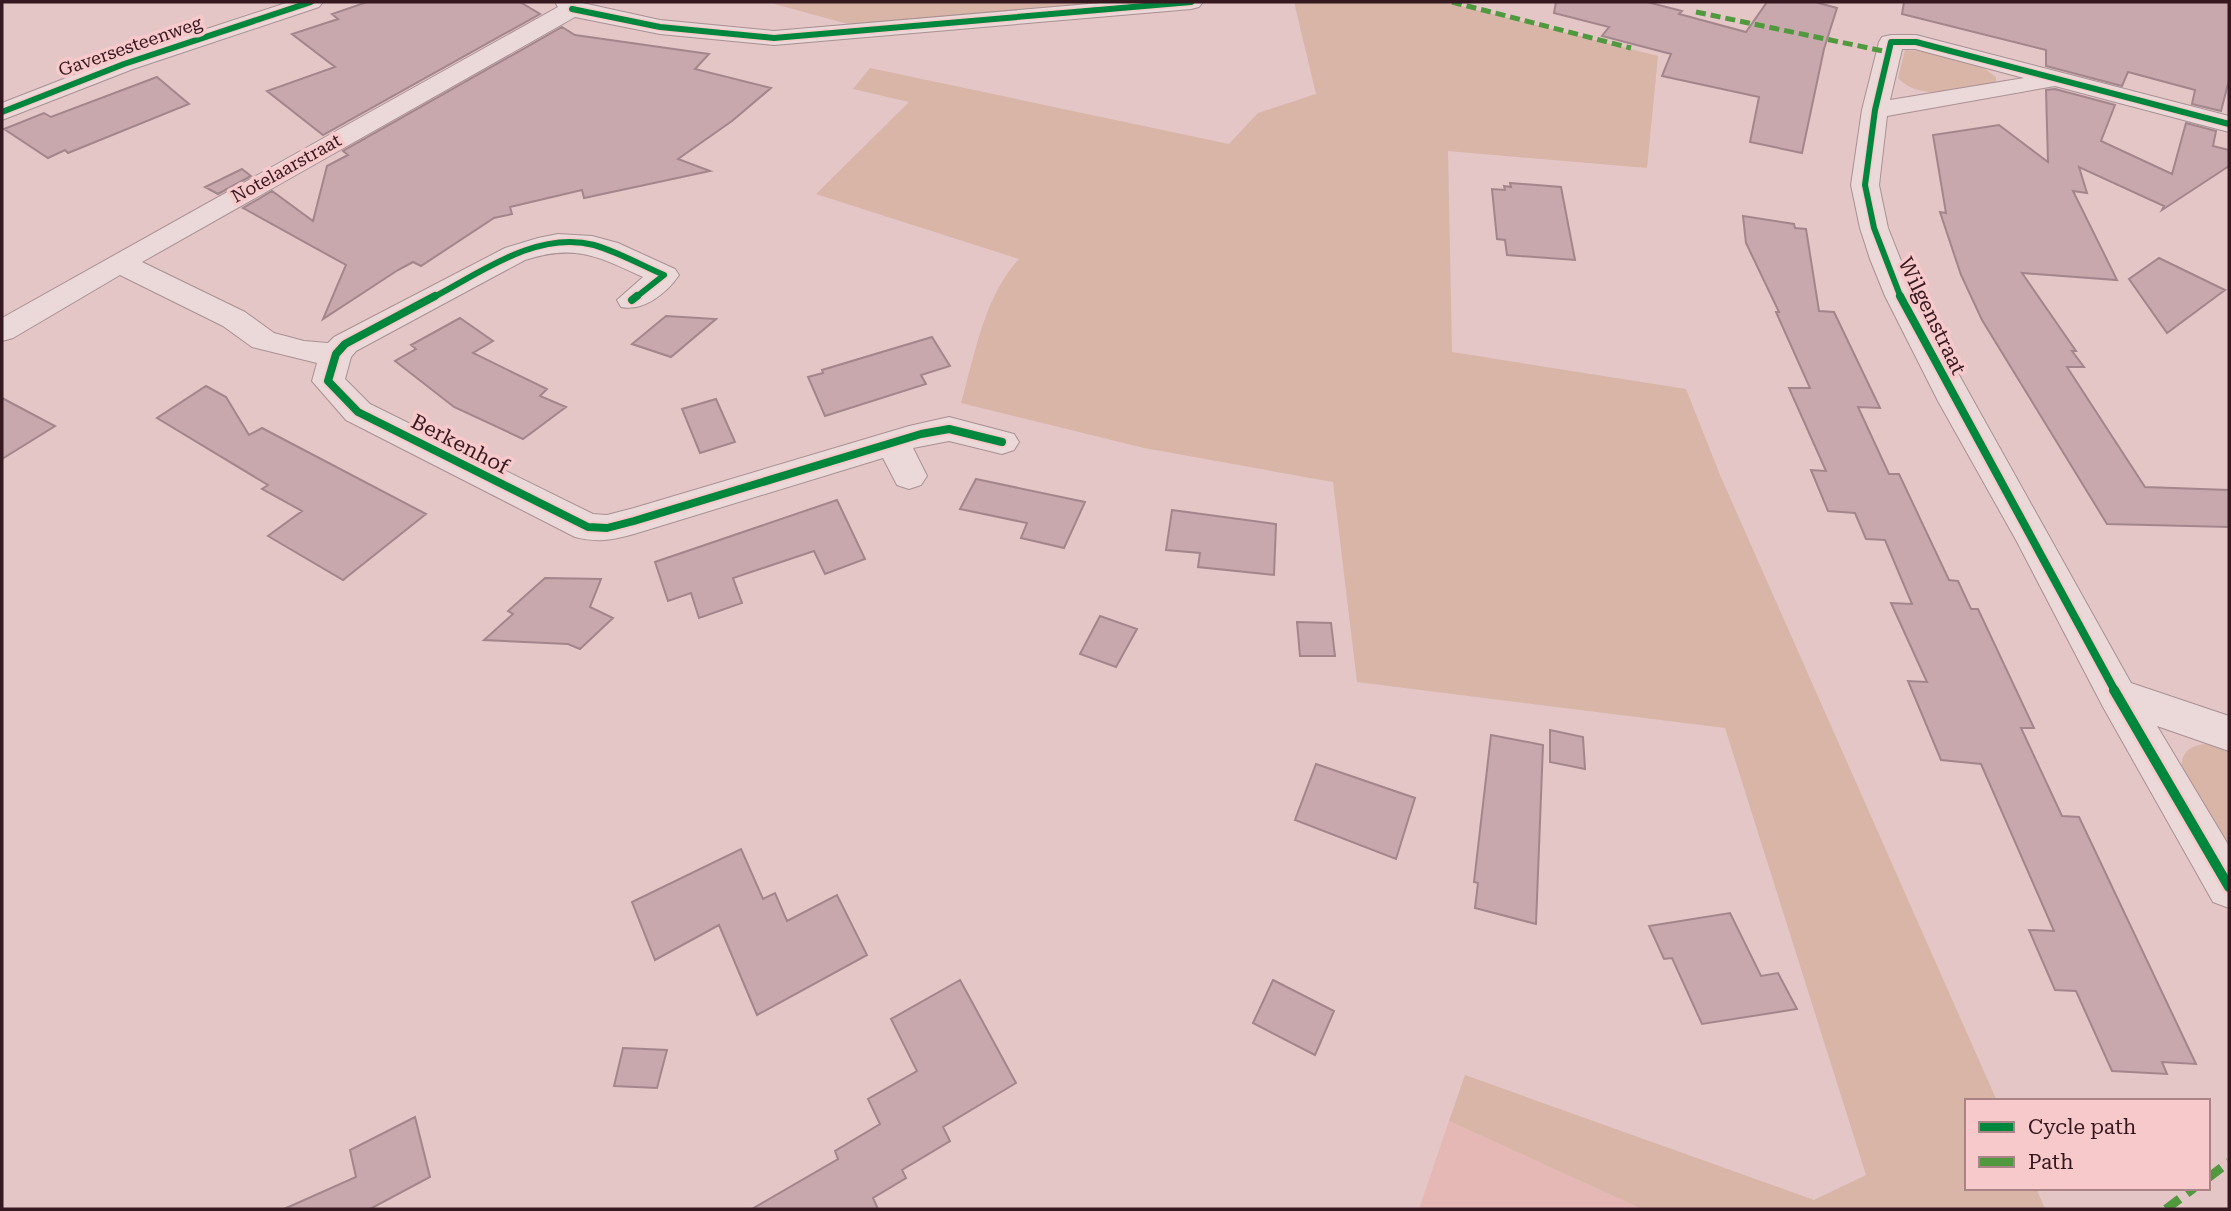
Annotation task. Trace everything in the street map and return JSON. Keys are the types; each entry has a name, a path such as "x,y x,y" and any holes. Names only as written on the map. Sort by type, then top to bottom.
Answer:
{"street":[{"name":"Gaversesteenweg","path":"2,111 124,64 311,2"},
{"path":"569,6 660,27 774,38 1191,2"},
{"name":"Notelaarstraat","path":"2,331 569,6"},
{"name":"Wilgenstraat","path":"2229,124 1916,42 1898,40 1891,42 1888,52 1875,110 1865,185 1874,228 1900,296 2117,695 2229,887"},
{"name":"Wilgenstraat","path":"1875,110 2061,80"},
{"path":"119,263 234,319 263,340 304,351 336,354 345,344 367,332 514,254 541,244 568,240 590,243 664,275 632,300"},
{"name":"Berkenhof","path":"336,354 328,381 358,412 588,527 607,528 634,521 921,434 949,429 1002,442"},
{"path":"894,444 909,476"},
{"path":"2117,695 2229,733"}],"shaded area":[{"path":"767,2 1147,2 859,27"},
{"path":"1294,2 1445,2 1658,56 1647,168 1448,151 1452,352 1686,389 1720,475 1996,1099 1965,1099 1965,1190 2037,1190 2045,1209 1642,1209 1449,1121 1465,1075 1814,1200 1866,1175 1725,728 1357,682 1333,482 1144,448 961,403 989,308 1007,274 1019,259 816,194 909,102 853,89 870,68 1229,144 1258,113 1316,94"},
{"path":"1905,50 1940,54 1966,61 1996,77 1996,85 1945,92 1931,92 1908,86 1898,78"},
{"path":"2205,744 2229,747 2229,857 2182,771 2182,760 2186,752"},
{"path":"1449,1121 1642,1209 1419,1209"}],"building":[{"path":"367,2 520,2 540,14 323,135 267,91 335,67 292,34 338,19 332,14"},
{"path":"1556,2 1647,2 1682,11 1679,14 1746,32 1767,2 1815,2 1837,8 1824,49 1802,153 1750,142 1759,97 1662,76 1671,54 1602,36 1609,27 1554,13"},
{"path":"1904,2 2229,2 2229,80 2221,111 2192,104 2195,90 2128,72 2122,86 2046,66 2046,50 1902,14"},
{"path":"562,27 575,35 709,54 695,69 771,88 732,121 678,159 710,171 584,198 582,190 510,207 512,214 494,218 421,266 413,262 398,270 323,319 346,265 243,208 272,191 313,221 327,166 348,155 343,151"},
{"path":"157,77 189,104 68,153 65,150 48,158 4,129 44,113 51,117"},
{"path":"2055,89 2115,105 2101,141 2172,174 2186,123 2216,131 2213,146 2229,150 2229,166 2162,210 2164,206 2079,167 2087,193 2073,191 2117,280 2022,273 2076,351 2072,351 2084,367 2067,367 2145,487 2229,490 2229,527 2107,524 1982,320 1961,275 1940,212 1946,213 1933,135 1999,125 2048,162 2046,90"},
{"path":"242,169 251,176 218,194 205,187"},
{"path":"1510,183 1561,187 1575,260 1507,255 1505,240 1497,239 1492,189 1505,190 1504,186 1511,187"},
{"path":"1743,216 1794,224 1795,228 1806,229 1819,311 1834,312 1880,408 1858,407 1889,474 1899,474 1949,580 1958,581 1971,609 1978,609 2034,728 2021,728 2062,816 2079,817 2196,1064 2162,1062 2167,1074 2112,1071 2076,991 2055,990 2029,930 2054,931 1981,764 1941,760 1908,681 1927,682 1891,603 1912,604 1885,540 1866,539 1855,513 1828,511 1811,470 1826,471 1789,388 1810,388 1776,312 1779,312 1746,243"},
{"path":"2159,258 2225,290 2167,333 2129,279"},
{"path":"666,316 716,319 671,357 632,344"},
{"path":"460,318 493,341 473,353 547,389 540,396 566,407 523,439 454,407 395,361 416,349 411,345"},
{"path":"932,337 950,366 921,375 926,384 825,416 808,377 823,373 822,370"},
{"path":"206,386 226,397 249,435 262,428 426,514 343,580 268,536 302,511 262,489 268,485 157,418"},
{"path":"2,398 55,426 2,459"},
{"path":"716,399 735,442 700,453 682,409"},
{"path":"976,479 1085,502 1064,548 1021,538 1027,523 960,509"},
{"path":"837,500 865,559 825,574 814,551 733,578 742,603 699,618 691,593 668,601 655,562"},
{"path":"1172,510 1276,524 1274,575 1198,567 1200,553 1166,550"},
{"path":"545,578 601,579 590,607 613,618 580,649 568,644 484,640 513,614 508,611"},
{"path":"1100,616 1137,629 1116,667 1080,654"},
{"path":"1297,622 1331,623 1335,656 1300,656"},
{"path":"1550,730 1583,737 1585,769 1550,762"},
{"path":"1491,735 1543,745 1536,924 1475,908 1478,883 1474,882"},
{"path":"1316,764 1415,798 1396,859 1295,820"},
{"path":"741,849 763,899 775,893 787,921 837,895 867,955 757,1015 719,925 655,960 632,902"},
{"path":"1730,913 1761,976 1778,973 1797,1009 1702,1024 1672,958 1664,959 1649,926"},
{"path":"960,980 1016,1083 943,1127 950,1141 902,1170 906,1178 873,1198 878,1209 752,1209 838,1159 835,1151 880,1124 868,1099 917,1071 891,1019"},
{"path":"1273,980 1334,1011 1315,1055 1253,1023"},
{"path":"623,1048 667,1050 657,1088 614,1086"},
{"path":"415,1117 430,1177 370,1209 284,1209 356,1177 350,1150"}],"marked path":[{"path":"1452,2 1631,48"},
{"path":"1696,12 1888,52"},
{"path":"2210,1176 2229,1162"},
{"path":"2166,1209 2191,1190"}],"cycle path":[{"path":"2,112 124,64 311,2"},
{"path":"572,9 660,27 774,38 1191,2"},
{"path":"2229,124 1916,42 1891,42 1875,110 1865,185 1874,228 1900,296 2117,695 2229,887"},
{"path":"632,300 664,275 592,245 576,242 538,246 515,254 345,344 336,354 328,381 358,412 588,527 607,528 634,521 921,434 949,429 1002,442"}]}
